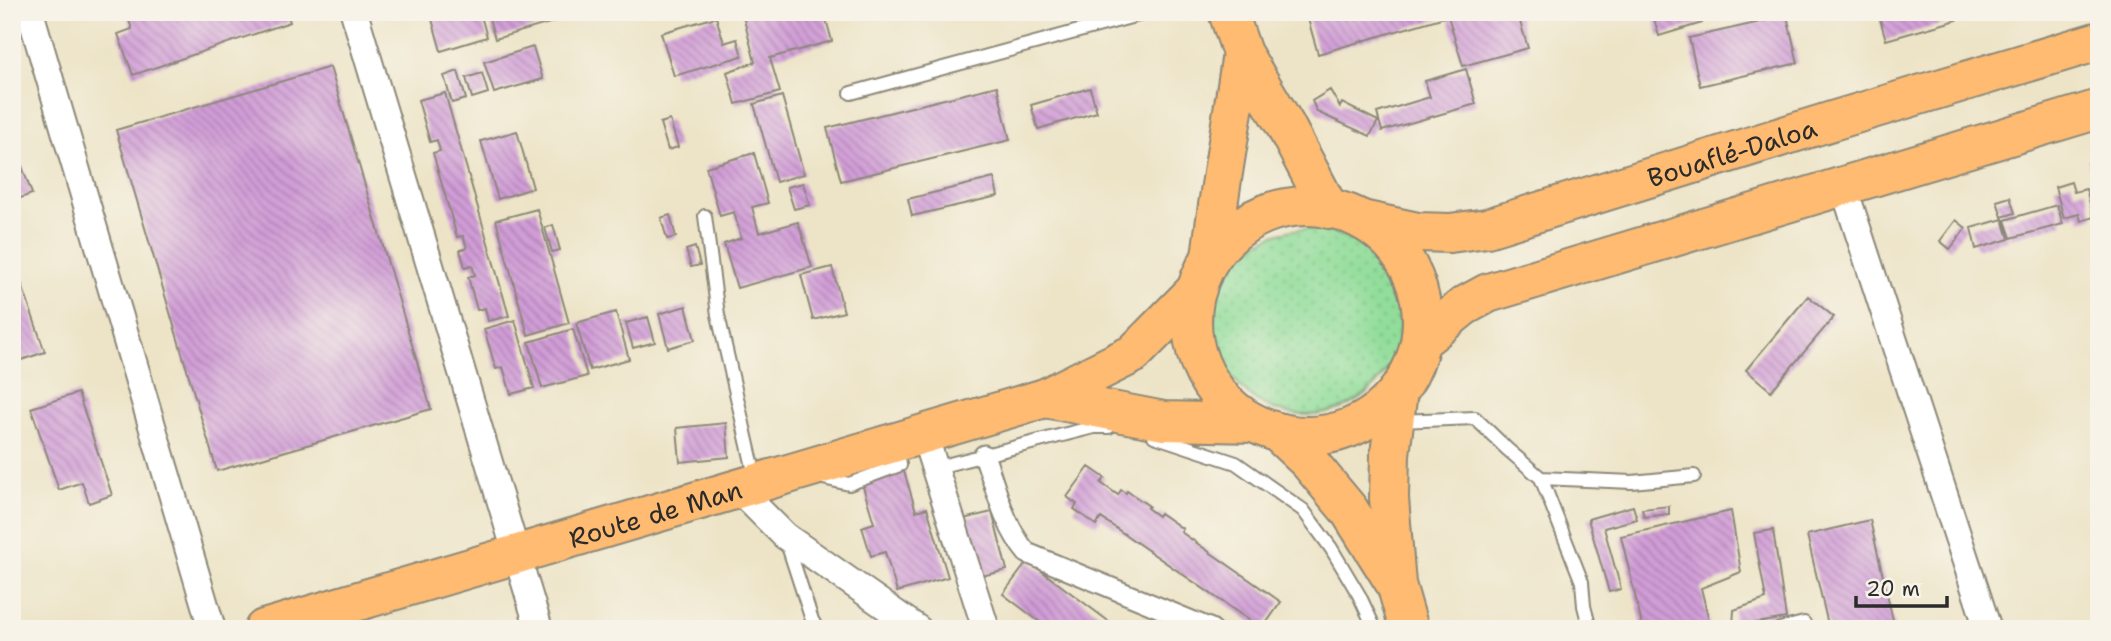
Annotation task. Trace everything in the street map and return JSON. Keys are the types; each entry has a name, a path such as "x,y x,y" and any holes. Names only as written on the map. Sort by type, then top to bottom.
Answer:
{"main road":[{"path":"1228,12 1242,53 1285,125 1346,214"},
{"name":"Bouaflé-Daloa","path":"1346,214 1418,232 1450,233 1487,228 2099,41"},
{"path":"1242,53 1229,143 1204,273 1192,311 1197,356 1206,377 1235,411 1266,427 1309,462 1349,510 1396,584"},
{"path":"1421,341 1464,306 1488,293 2099,109"},
{"path":"1204,273 1235,232 1265,215 1288,208 1346,214 1383,234 1412,272 1420,294 1423,317 1421,341 1413,368 1396,406 1389,498 1396,584 1409,629"},
{"name":"Route de Man","path":"264,629 795,472 918,448 1045,398 1133,354 1204,273"},
{"path":"1045,398 1164,421 1266,427 1303,436 1331,433 1356,425 1379,410 1396,406"}],"street":[{"path":"30,12 212,629"},
{"path":"354,12 518,554 538,629"},
{"path":"1843,185 1988,629"},
{"path":"918,448 985,628"},
{"path":"984,455 1010,527 1027,553 1211,629"},
{"path":"748,486 785,536 918,629"}],"lane":[{"path":"851,93 1149,12"},
{"path":"705,216 718,315 748,486"},
{"path":"1396,406 1475,418 1541,478 1582,582 1590,629"},
{"path":"918,448 984,455 1094,427 1118,428"},
{"path":"1140,432 1236,463 1303,510 1331,548 1359,595 1375,629"},
{"path":"1541,478 1632,482 1694,476"},
{"path":"785,536 817,629"},
{"path":"1780,629 1804,623"}],"green space":[{"path":"1307,229 1342,236 1372,257 1393,287 1400,322 1393,357 1372,387 1342,408 1307,415 1272,408 1242,387 1221,357 1214,322 1221,287 1242,257 1272,236"}],"building":[{"path":"126,12 287,12 290,22 133,75 118,34 132,29"},
{"path":"430,12 480,12 487,37 441,51"},
{"path":"487,12 584,12 584,13 495,39"},
{"path":"742,12 824,12 832,41 770,58 780,92 736,104 727,72 755,62"},
{"path":"1306,12 1517,12 1528,48 1463,66 1448,16 1318,54"},
{"path":"1652,12 1715,13 1700,17 1702,23 1659,36"},
{"path":"1878,12 1955,12 1957,20 1886,40"},
{"path":"1787,16 1798,63 1700,86 1689,38"},
{"path":"716,17 724,43 737,39 742,56 674,76 661,33"},
{"path":"533,47 543,79 494,93 484,62"},
{"path":"330,67 431,409 217,471 116,130"},
{"path":"1466,69 1476,104 1382,131 1377,113 1430,97 1425,81"},
{"path":"458,71 466,99 452,103 444,76"},
{"path":"482,73 488,93 472,98 466,78"},
{"path":"997,86 1010,140 841,181 827,128"},
{"path":"1090,88 1097,112 1038,129 1031,105"},
{"path":"1330,90 1340,107 1342,103 1378,121 1370,136 1317,112 1312,101"},
{"path":"445,93 509,316 488,321 485,308 477,310 468,277 475,275 472,265 465,267 460,250 467,248 463,236 457,237 433,153 440,151 437,140 430,142 418,100"},
{"path":"782,96 804,174 776,182 754,104"},
{"path":"670,120 678,147 668,150 660,123"},
{"path":"517,131 533,188 498,199 481,141"},
{"path":"12,139 32,194 12,201"},
{"path":"754,153 768,203 752,207 759,233 798,222 812,267 737,288 724,244 741,238 734,212 720,216 706,167"},
{"path":"2099,160 2099,178 2093,179 2088,163"},
{"path":"994,178 998,196 912,216 908,199"},
{"path":"2071,182 2074,192 2086,189 2094,217 2081,221 2079,214 2064,218 2055,187"},
{"path":"2099,182 2099,213 2098,213 2090,185"},
{"path":"803,183 810,205 794,209 787,187"},
{"path":"2010,197 2015,213 2002,217 1997,201"},
{"path":"2057,205 2063,224 2011,238 2005,220"},
{"path":"537,209 569,323 528,335 496,220"},
{"path":"670,215 676,237 667,239 661,218"},
{"path":"2003,219 2009,239 1976,249 1971,228"},
{"path":"1956,220 1966,228 1950,249 1940,241"},
{"path":"553,225 560,250 552,252 545,228"},
{"path":"695,247 700,265 691,267 686,250"},
{"path":"832,267 844,312 813,320 801,275"},
{"path":"21,282 45,352 12,363 12,285"},
{"path":"1808,296 1834,317 1771,391 1746,370"},
{"path":"686,306 695,340 668,348 659,314"},
{"path":"616,312 629,359 590,370 576,323"},
{"path":"648,317 655,342 633,348 626,323"},
{"path":"515,320 534,388 511,394 503,367 496,369 484,329"},
{"path":"573,329 587,376 542,388 529,342"},
{"path":"78,393 112,495 89,503 82,482 59,490 31,408"},
{"path":"726,423 729,457 680,462 677,428"},
{"path":"1089,467 1105,478 1101,483 1118,495 1121,490 1126,493 1127,491 1149,506 1147,508 1158,516 1160,513 1183,529 1181,532 1281,602 1262,629 1101,518 1096,525 1074,509 1077,504 1067,497"},
{"path":"903,468 916,511 927,508 948,577 897,592 885,552 871,556 862,527 874,523 861,480"},
{"path":"1633,506 1637,519 1604,528 1621,589 1609,592 1588,519"},
{"path":"1669,506 1669,514 1644,517 1642,509"},
{"path":"1731,511 1741,572 1701,588 1711,629 1643,629 1621,536"},
{"path":"992,512 1007,570 977,577 963,519"},
{"path":"1870,520 1895,629 1829,629 1807,535"},
{"path":"1773,530 1786,618 1733,627 1734,610 1766,599 1754,533"},
{"path":"1028,561 1119,629 1049,629 1003,594"}]}
